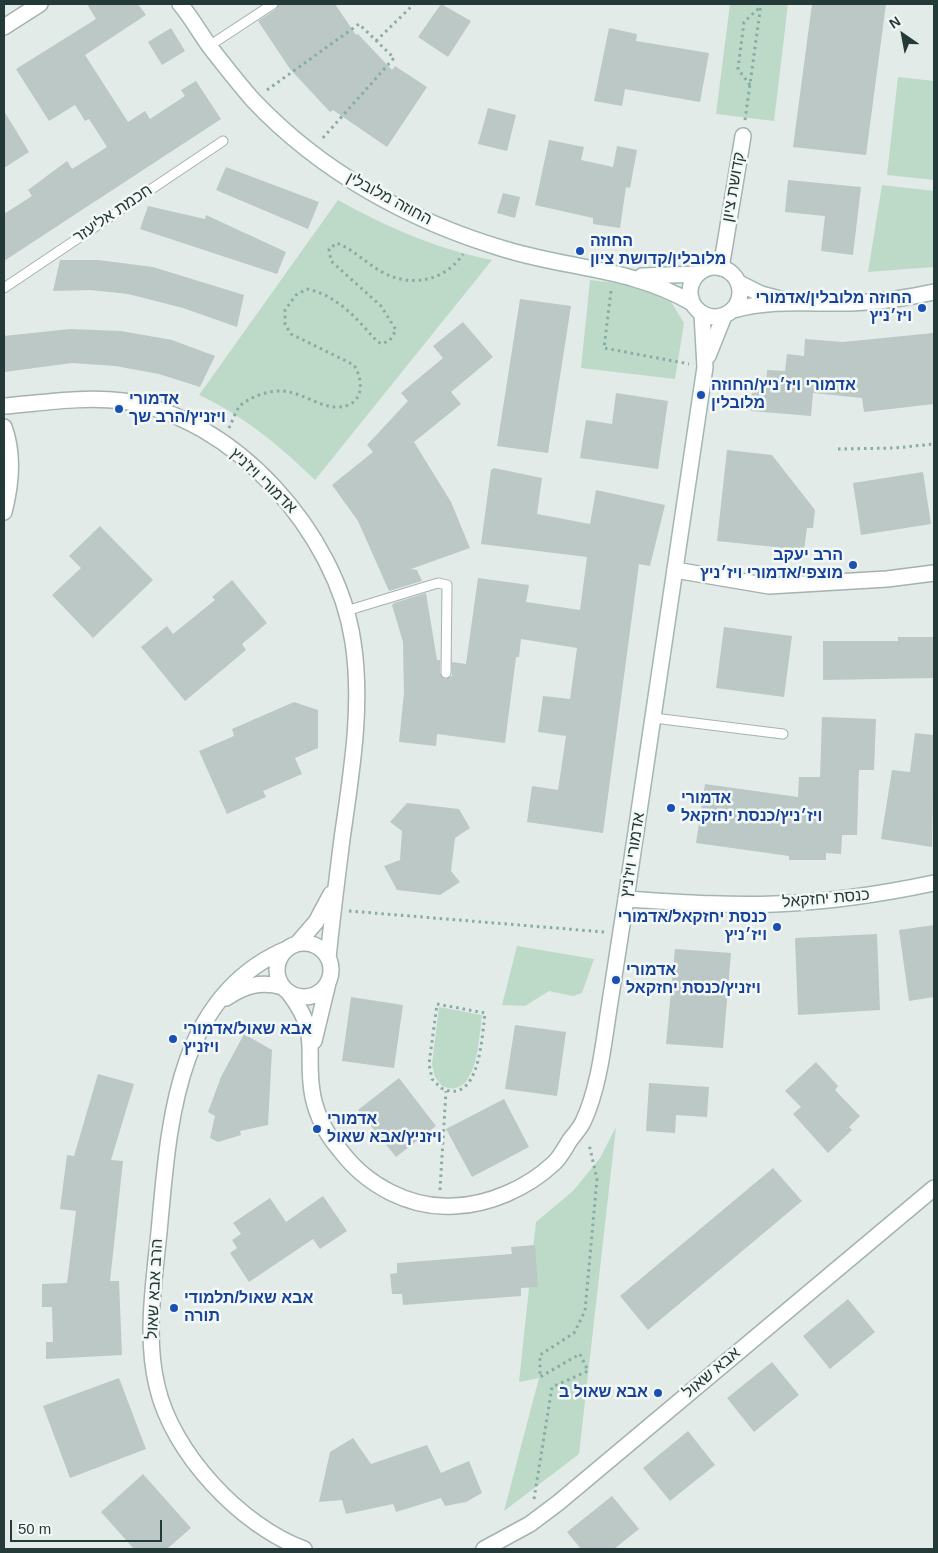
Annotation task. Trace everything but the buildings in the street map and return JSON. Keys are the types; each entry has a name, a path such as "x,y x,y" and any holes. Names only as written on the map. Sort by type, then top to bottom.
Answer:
{"street":[{"path":"4,27 40,4"},
{"name":"החוזה מלובלין","path":"180,4 209,46 254,100 279,125 311,152 370,192 424,220 473,239 505,250 631,276 668,290 698,308"},
{"name":"החוזה מלובלין","path":"189,4 200,31"},
{"name":"קדושת ציון","path":"720,268 743,136"},
{"path":"788,301 761,294 739,283 732,273 720,268 708,268 698,274 690,288 698,308 713,317 761,304 788,301 852,303 888,300 934,292"},
{"name":"החוזה מלובלין","path":"631,276 698,274"},
{"path":"729,313 739,299 739,283"},
{"name":"אדמורי ויז'ניץ","path":"286,990 305,1018 312,1050 313,1096 318,1115 340,1150 353,1166 373,1182 416,1203 438,1207 470,1206 515,1191 553,1164 583,1122 601,1063 654,718 704,367 698,308"},
{"name":"אדמורי ויז'ניץ","path":"704,367 729,313"},
{"name":"אדמורי ויז'ניץ","path":"4,406 76,400 125,402 164,411 222,442 278,492 304,522 321,548 346,611 353,642 356,687 356,725 328,958"},
{"path":"4,427 11,467 4,512"},
{"path":"675,570 769,586 887,580 934,573"},
{"name":"כנסת יחזקאל","path":"626,900 714,904 775,904 834,900 890,893 934,883"},
{"name":"אדמורי ויז'ניץ","path":"293,946 316,922 336,886"},
{"path":"293,946 315,946 328,958 331,975 328,983 322,990 306,997 286,990 278,979 278,962 293,946"},
{"name":"הרב אבא שאול","path":"293,946 271,955 239,977 216,1004 188,1058 176,1095 168,1135 151,1306 152,1356 157,1388 169,1419 204,1476 226,1500 261,1526 304,1549"},
{"name":"אדמורי ויז'ניץ","path":"312,1050 328,983"},
{"name":"הרב אבא שאול","path":"216,1004 236,990 249,985 268,984 286,990"},
{"name":"אבא שאול","path":"484,1549 530,1524 558,1504 934,1188"}],"lane":[{"path":"209,46 273,4"},
{"name":"חכמת אליעזר","path":"4,288 223,141"},
{"path":"346,611 438,583 447,585 446,673"},
{"path":"654,718 783,734"}],"path":[{"path":"376,41 414,4"},
{"path":"743,136 761,5"},
{"path":"750,85 738,69 744,22 761,5"},
{"path":"254,100 359,24 394,58 311,152"},
{"path":"222,442 239,407 271,391 289,391 335,407 347,406 356,398 362,387 359,374 354,365 291,334 285,324 285,310 296,295 307,289 333,298 354,315 375,341 382,344 390,340 396,330 381,306 331,261 329,249 337,243 348,248 383,273 407,280 427,280 442,276 456,264 473,239"},
{"path":"614,273 604,348 704,367"},
{"path":"838,448 896,448 934,444"},
{"path":"333,909 621,933"},
{"path":"437,1004 485,1013 477,1070 465,1086 446,1091 436,1084 430,1072 437,1004"},
{"path":"438,1207 446,1091"},
{"path":"530,1524 552,1387 588,1371 580,1354 540,1377 540,1355 574,1333 586,1311 597,1179 583,1122"}],"green space":[{"path":"730,4 788,4 774,121 716,114"},
{"path":"898,77 934,81 934,180 887,175"},
{"path":"882,185 934,191 934,267 868,272"},
{"path":"338,200 412,236 451,250 492,260 315,480 288,455 246,422 199,395"},
{"path":"590,280 649,287 671,302 684,323 675,379 581,368"},
{"path":"517,946 594,959 582,993 573,996 549,991 525,1006 502,1005"},
{"path":"439,1007 482,1015 478,1050 470,1076 463,1084 454,1088 442,1086 435,1077 432,1064"},
{"path":"616,1127 579,1454 504,1511 539,1378 519,1382 536,1222 573,1191 600,1158"}],"place":[{"name":"החוזה מלובלין/קדושת ציון","path":"580,251"},
{"name":"החוזה מלובלין/אדמורי ויז׳ניץ","path":"922,308"},
{"name":"אדמורי ויז׳ניץ/החוזה מלובלין","path":"701,395"},
{"name":"אדמורי ויזניץ/הרב שך","path":"119,409"},
{"name":"הרב יעקב מוצפי/אדמורי ויז׳ניץ","path":"853,565"},
{"name":"אדמורי ויז׳ניץ/כנסת יחזקאל","path":"671,808"},
{"name":"כנסת יחזקאל/אדמורי ויז׳ניץ","path":"777,927"},
{"name":"אדמורי ויזניץ/כנסת יחזקאל","path":"616,980"},
{"name":"אבא שאול/אדמורי ויזניץ","path":"173,1039"},
{"name":"אדמורי ויזניץ/אבא שאול","path":"317,1129"},
{"name":"אבא שאול/תלמודי תורה","path":"174,1308"},
{"name":"אבא שאול ב","path":"658,1393"}]}
